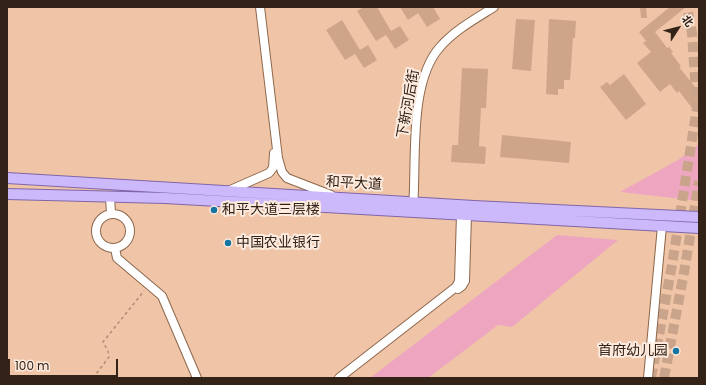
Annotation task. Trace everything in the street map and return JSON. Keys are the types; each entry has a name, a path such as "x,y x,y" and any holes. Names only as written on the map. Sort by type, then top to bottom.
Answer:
{"main road":[{"name":"和平大道","path":"7,178 341,198 464,215 699,228"},
{"name":"和平大道","path":"7,194 165,198 699,217"}],"street":[{"path":"227,191 269,173 273,168 274,163 259,7"},
{"path":"259,7 278,158 282,172 287,178 307,187 341,198"},
{"name":"下新河后街","path":"413,207 415,132 426,69 439,48 457,30 494,7"},
{"path":"112,197 113,214"},
{"path":"113,214 127,220 130,233 123,245 115,248 102,244 96,233 99,220 113,214"},
{"path":"339,378 450,293 459,281 464,215"},
{"path":"648,378 662,226"},
{"path":"115,248 117,258 162,296 197,378"}],"path":[{"path":"93,378 109,357 108,351 103,342 148,284"}],"shaded area":[{"path":"699,144 699,201 620,192 678,160"},
{"path":"557,235 618,240 512,327 498,325 428,378 370,378"}],"building":[{"path":"364,7 377,7 391,31 400,26 409,40 395,49 386,35 376,41 357,11"},
{"path":"400,7 433,7 440,19 427,27 418,13 408,20"},
{"path":"640,7 646,7 647,18 641,18"},
{"path":"670,7 686,7 655,32 667,48 669,47 673,52 671,53 681,66 679,67 699,92 699,108 695,112 679,91 677,93 670,84 660,92 637,63 651,52 643,43 646,41 639,32"},
{"path":"516,19 535,20 531,71 512,69"},
{"path":"549,19 576,21 575,38 573,38 570,80 564,80 564,89 558,89 558,95 546,94"},
{"path":"342,20 360,50 368,45 377,60 364,68 355,54 345,60 326,30"},
{"path":"462,68 488,69 486,108 481,108 479,146 486,147 485,164 451,162 452,145 458,145"},
{"path":"624,74 646,104 626,120 600,87 607,82 610,85"},
{"path":"502,135 571,142 569,163 500,157"}],"tunnel":[{"path":"651,378 672,265 697,108 692,33 687,7"},
{"path":"664,378 685,267 699,181"}],"place":[{"name":"和平大道三层楼","path":"214,210"},
{"name":"中国农业银行","path":"228,243"},
{"name":"首府幼儿园","path":"676,351"}]}
